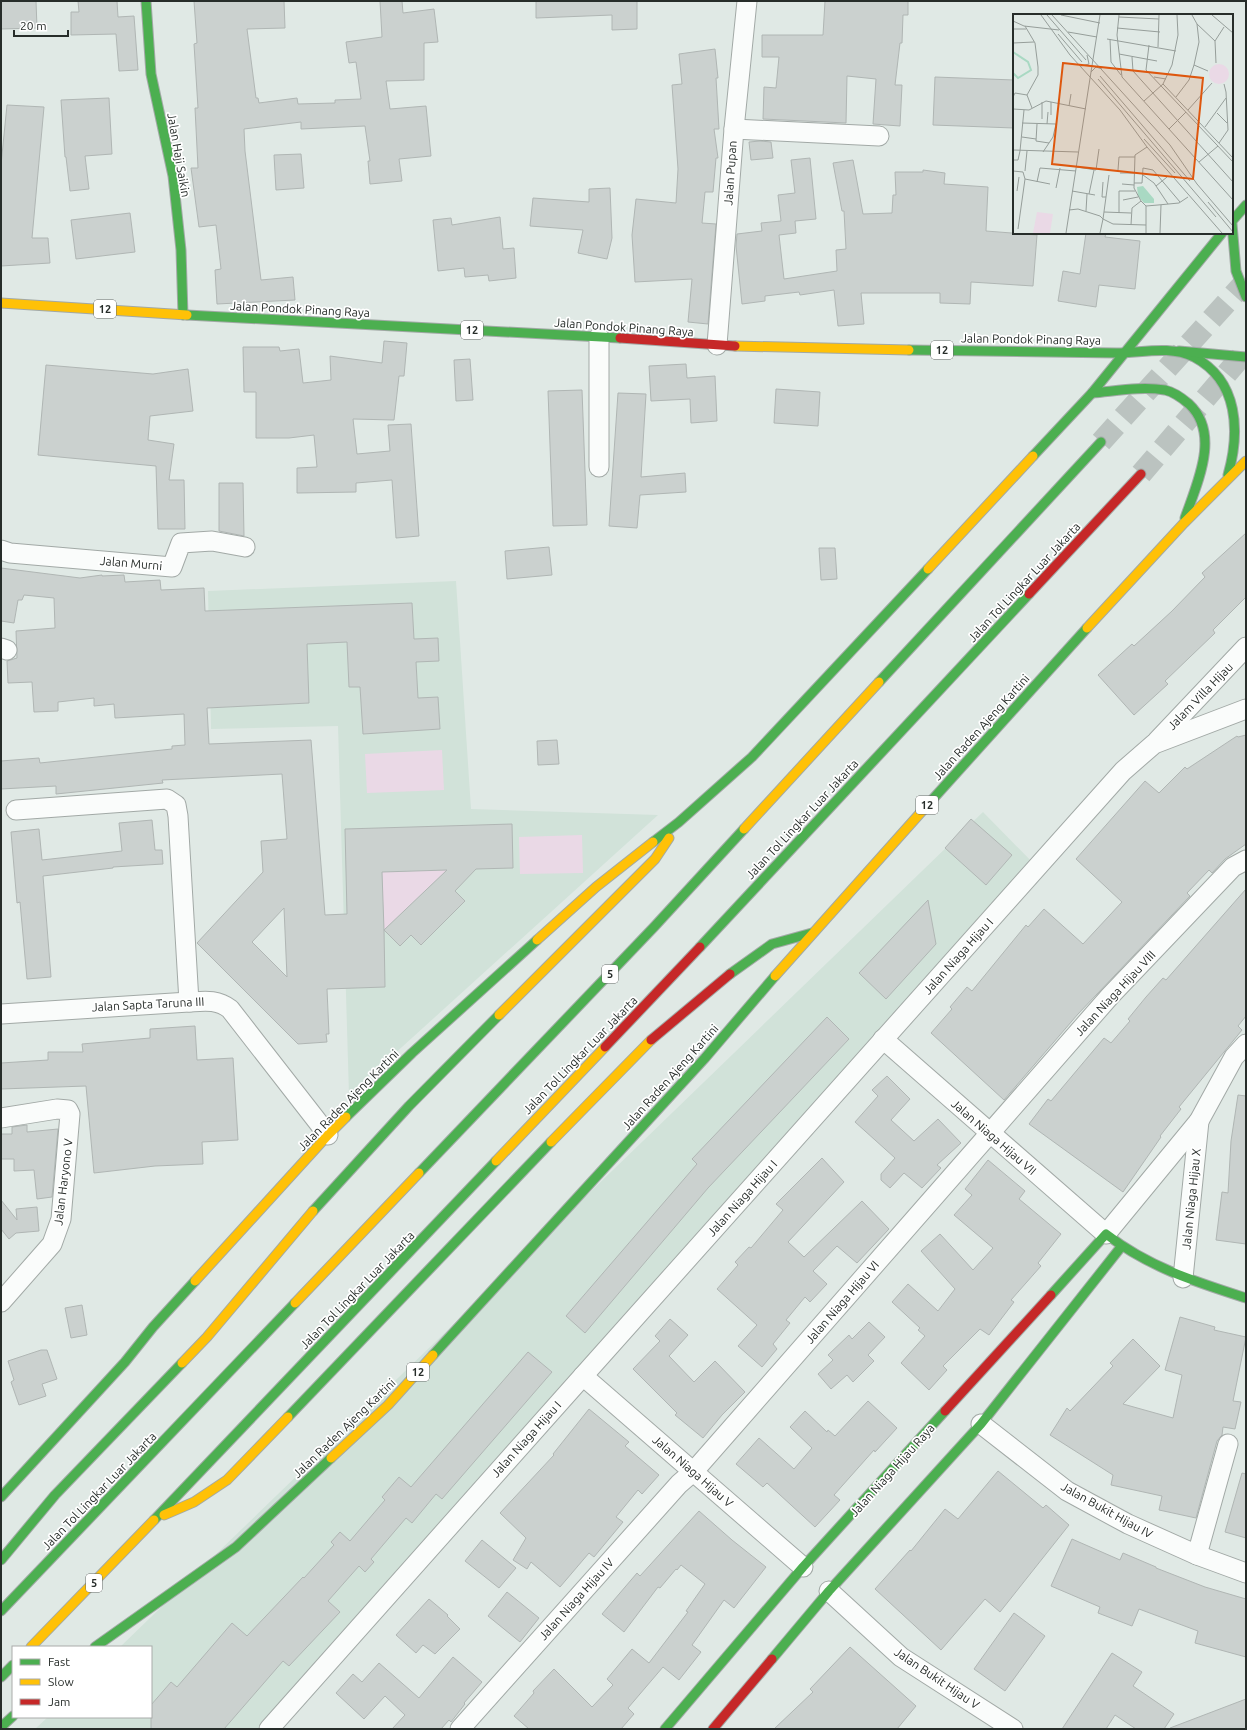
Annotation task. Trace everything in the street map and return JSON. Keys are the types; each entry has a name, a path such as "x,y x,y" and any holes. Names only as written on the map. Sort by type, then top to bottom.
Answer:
{"main road":[{"name":"Jalan Haji Saikin","path":"146,1 151,74 173,176 181,250 183,315"},
{"path":"1233,222 1246,205"},
{"name":"Jalan Raden Ajeng Kartini","path":"1,1497 58,1437 153,1327 328,1135 412,1053 596,887 679,822 752,757 1092,393 1221,234"},
{"path":"1233,234 1234,254 1241,288 1246,297"},
{"name":"Jalan Pondok Pinang Raya","path":"1,303 183,315 599,337 717,346 1124,353 1172,351 1246,357"},
{"name":"Jalan Raden Ajeng Kartini","path":"1172,351 1196,359 1206,365 1220,378 1231,393 1238,410 1241,428 1239,447 1234,465 1225,481"},
{"path":"1092,393 1134,390 1166,390 1180,396 1192,408 1203,423 1204,454 1199,476 1184,523"},
{"name":"Jalan Tol Lingkar Luar Jakarta","path":"1,1611 654,927 1101,442"},
{"name":"Jalan Raden Ajeng Kartini","path":"96,1646 236,1546 278,1509 388,1404 704,1058 812,932 1042,678 1184,523 1246,461"},
{"name":"Jalan Tol Lingkar Luar Jakarta","path":"32,1646 156,1518 677,971 1141,474"},
{"path":"1,1560 55,1495 207,1337 316,1209 409,1106 655,859 679,822"},
{"path":"156,1518 194,1502 227,1480 648,1042 714,986 755,955 772,944 812,932"},
{"path":"1106,1234 1121,1247 1183,1278 1246,1298"},
{"name":"Jalan Niaga Hijau Raya","path":"665,1729 803,1567 878,1490 1106,1234"},
{"path":"713,1729 898,1509 981,1424 1121,1247"},
{"path":"1,1677 12,1666"},
{"path":"1,1727 12,1717"}],"street":[{"name":"Jalan Pupan","path":"717,346 734,129 747,1"},
{"path":"734,129 878,136"},
{"path":"599,337 599,466"},
{"name":"Jalan Murni","path":"1,550 10,553 172,567 181,543 212,541 245,547"},
{"name":"Jalam Villa Hijau","path":"1154,744 1246,647"},
{"name":"Jalan Niaga Hijau I","path":"270,1729 883,1039 1124,771 1154,744 1246,709"},
{"path":"16,810 167,799 176,805 178,816 189,1002"},
{"name":"Jalan Niaga Hijau VIII","path":"990,1133 1110,996 1233,867 1246,860"},
{"name":"Jalan Sapta Taruna III","path":"1,1014 214,1001 230,1009 328,1135"},
{"name":"Jalan Niaga Hijau VII","path":"883,1039 1106,1234"},
{"name":"Jalan Niaga Hijau X","path":"1122,1214 1199,1121 1234,1057 1246,1044"},
{"name":"Jalan Haryono V","path":"1,1118 58,1109 68,1110 70,1114 61,1219 58,1230 52,1244 1,1302"},
{"name":"Jalan Niaga Hijau X","path":"1183,1278 1199,1121"},
{"name":"Jalan Niaga Hijau VI","path":"694,1470 990,1133"},
{"name":"Jalan Niaga Hijau Raya","path":"1106,1234 1122,1214"},
{"name":"Jalan Niaga Hijau V","path":"583,1376 694,1470 803,1567"},
{"name":"Jalan Bukit Hijau IV","path":"981,1424 1067,1491 1128,1524 1197,1555 1246,1573"},
{"path":"1197,1555 1228,1444"},
{"name":"Jalan Niaga Hijau IV","path":"460,1729 679,1484 694,1470"},
{"name":"Jalan Bukit Hijau V","path":"829,1591 901,1657 1013,1729"}],"shaded area":[{"path":"456,581 471,809 658,815 349,1095 338,726 211,729 208,591"},
{"path":"442,750 444,790 367,793 365,754"},
{"path":"983,812 1037,867 260,1729 35,1729 47,1718 152,1718 152,1646 121,1646"},
{"path":"582,835 583,873 520,874 519,837"},
{"path":"447,870 384,930 382,872"}],"building":[{"path":"1,1 36,1 37,28 1,29"},
{"path":"78,1 117,1 118,17 134,16 138,70 119,71 116,34 71,35 71,12 79,12"},
{"path":"194,1 284,1 285,28 247,29 256,98 258,98 259,103 297,98 298,104 335,103 335,100 361,99 356,62 349,63 346,42 382,37 380,1 402,1 403,13 434,9 438,42 424,43 424,80 386,81 390,109 426,106 431,156 399,159 402,181 370,184 368,161 370,161 365,126 301,129 301,122 244,129 245,151 261,280 293,277 295,300 217,304 215,270 221,269 216,225 199,227 191,168 198,168 195,108 198,108 194,44 197,43"},
{"path":"536,1 637,1 637,29 612,30 612,15 536,18"},
{"path":"825,1 908,1 908,15 903,15 902,43 900,43 895,85 902,85 900,126 873,124 876,79 847,76 846,123 763,119 764,87 776,88 779,57 762,57 762,35 823,35"},
{"path":"715,49 718,78 716,78 719,129 714,129 718,158 716,158 713,192 705,192 702,223 716,224 708,324 688,322 692,279 635,282 632,235 636,199 676,203 678,169 672,85 682,84 679,54"},
{"path":"935,77 1013,80 1013,128 933,125"},
{"path":"109,98 112,154 85,156 89,189 70,191 65,157 61,100"},
{"path":"7,105 44,107 32,238 48,238 50,263 1,266 1,165"},
{"path":"749,142 771,142 773,158 751,160"},
{"path":"301,154 304,188 276,190 274,155"},
{"path":"810,158 816,219 795,221 796,233 779,235 784,279 837,271 836,250 846,249 844,211 842,211 833,163 853,160 863,214 892,213 893,195 896,195 895,172 923,172 923,170 945,173 944,184 988,187 986,231 1037,235 1033,286 971,282 970,304 940,303 940,293 861,293 864,324 838,326 834,290 800,295 799,292 765,296 765,301 742,304 736,246 737,234 762,231 761,223 781,221 778,195 795,193 791,160"},
{"path":"610,188 612,238 607,259 578,253 583,230 530,226 533,198 589,202 589,189"},
{"path":"130,213 135,252 76,259 71,220"},
{"path":"500,217 503,249 514,248 516,278 489,281 488,275 465,277 464,268 438,271 433,220 451,218 452,225"},
{"path":"1086,234 1106,234 1105,237 1140,241 1135,289 1099,285 1096,307 1058,301 1063,271 1080,274"},
{"path":"384,341 407,343 404,376 399,376 394,420 353,419 357,454 390,451 388,425 411,424 419,536 396,538 392,480 356,483 356,492 297,493 297,468 317,467 314,435 289,438 256,438 256,392 244,392 243,347 279,347 280,351 299,349 303,383 331,380 330,356 382,363"},
{"path":"470,359 473,400 456,401 454,360"},
{"path":"686,364 687,378 715,376 717,421 691,423 690,399 651,401 649,366"},
{"path":"46,365 153,374 188,369 193,411 150,416 148,440 174,444 169,480 184,480 185,529 158,529 156,466 38,455"},
{"path":"776,389 820,392 818,426 774,423"},
{"path":"582,390 587,525 553,526 548,391"},
{"path":"618,393 646,394 641,477 685,473 686,492 640,495 637,528 609,526"},
{"path":"219,483 243,483 244,536 219,531"},
{"path":"1246,533 1246,597 1213,630 1215,633 1165,681 1168,684 1134,715 1098,675 1132,644 1134,646 1172,611 1205,577 1202,573"},
{"path":"549,547 552,575 507,579 505,551"},
{"path":"819,548 835,548 837,579 821,580"},
{"path":"1,568 80,578 102,575 124,575 125,582 160,580 161,590 204,588 205,611 412,603 414,639 438,638 439,661 416,662 418,698 438,697 440,729 363,734 360,687 349,687 347,642 307,644 309,703 207,708 209,744 311,740 325,915 347,914 345,829 512,824 513,868 476,869 455,891 465,901 421,945 411,935 400,946 384,930 385,987 327,989 329,1034 326,1034 327,1042 298,1044 197,943 263,872 261,841 287,839 282,774 162,780 163,783 56,794 56,786 1,789 1,761 39,758 40,763 172,749 172,746 185,745 184,714 115,718 114,704 94,706 94,698 58,702 58,711 34,712 32,682 8,683 7,661 17,658 16,631 55,628 54,598 24,595 22,600 18,600 14,623 1,621","holes":["447,870 384,930 382,872","284,908 287,977 252,942"]},
{"path":"1246,735 1246,844 1225,859 1212,873 1209,870 1187,893 1190,896 1078,1014 1004,1100 931,1033 952,1009 950,1007 967,987 972,991 1026,925 1028,927 1044,909 1083,944 1122,902 1076,859 1145,781 1159,793 1185,767 1187,769 1237,736"},
{"path":"557,740 559,764 538,765 537,741"},
{"path":"971,819 1012,855 986,885 945,848"},
{"path":"152,820 155,850 162,850 163,864 113,867 43,876 51,977 27,979 20,902 17,903 11,832 39,829 42,860 122,851 119,823"},
{"path":"1246,889 1246,1016 1238,1026 1242,1030 1179,1107 1181,1109 1160,1136 1161,1137 1123,1192 1029,1124 1048,1099 1051,1101 1104,1038 1111,1043 1130,1021 1128,1019 1146,997 1163,978 1166,980"},
{"path":"928,900 936,944 886,999 859,973"},
{"path":"827,1017 849,1039 708,1188 585,1333 566,1316 697,1164 692,1159"},
{"path":"195,1026 197,1060 233,1058 238,1140 202,1142 203,1164 155,1166 94,1173 86,1086 1,1089 1,1063 48,1060 48,1052 83,1052 82,1044 150,1038 150,1029"},
{"path":"887,1076 910,1099 891,1120 914,1141 938,1119 961,1143 937,1165 941,1168 922,1188 904,1173 890,1188 881,1180 881,1174 895,1158 855,1122 878,1096 872,1090"},
{"path":"1238,1095 1246,1096 1246,1244 1216,1240 1222,1192 1228,1193 1231,1141"},
{"path":"27,1125 27,1132 58,1129 52,1197 37,1199 34,1170 14,1171 14,1159 1,1159 1,1134 12,1134 12,1127"},
{"path":"822,1158 844,1182 788,1242 804,1257 862,1201 889,1229 857,1263 837,1246 813,1271 827,1284 810,1302 805,1297 786,1320 790,1323 773,1344 777,1349 762,1367 738,1346 757,1325 717,1289 738,1265 735,1262 749,1247 751,1248 783,1210 776,1204"},
{"path":"988,1160 1025,1191 1019,1199 1061,1234 1038,1263 1041,1266 1011,1300 1014,1302 989,1335 980,1329 943,1366 947,1370 929,1390 901,1363 925,1336 918,1330 920,1328 892,1302 908,1284 938,1311 955,1289 921,1251 940,1234 973,1270 993,1248 954,1215 972,1195 965,1189"},
{"path":"1,1200 17,1220 16,1209 37,1207 39,1231 16,1233 9,1239 1,1229"},
{"path":"82,1305 87,1335 71,1338 65,1308"},
{"path":"1180,1317 1215,1327 1214,1330 1246,1337 1233,1401 1241,1402 1235,1429 1223,1427 1222,1435 1217,1441 1196,1518 1159,1510 1162,1496 1111,1485 1113,1475 1050,1435 1067,1408 1070,1411 1113,1366 1110,1363 1133,1339 1160,1366 1123,1404 1173,1418 1182,1375 1165,1370"},
{"path":"670,1319 688,1335 669,1356 694,1382 715,1361 745,1392 722,1415 703,1438 675,1415 677,1413 633,1369 660,1341 655,1336"},
{"path":"869,1322 885,1337 868,1355 874,1361 853,1382 847,1375 831,1389 818,1374 833,1360 828,1355 849,1335 852,1339"},
{"path":"41,1350 47,1350 57,1379 42,1384 46,1396 19,1405 11,1382 14,1380 8,1361"},
{"path":"528,1352 552,1372 442,1499 436,1494 412,1523 406,1518 371,1559 374,1562 365,1572 359,1566 328,1601 340,1612 289,1666 283,1661 224,1729 151,1729 152,1704 171,1682 177,1687 232,1623 247,1636 334,1545 331,1542 340,1532 350,1541 385,1500 382,1497 399,1477 411,1487"},
{"path":"868,1401 897,1428 875,1452 874,1450 834,1495 840,1500 815,1527 767,1483 763,1487 736,1464 759,1438 794,1469 812,1448 790,1427 805,1411 827,1432 828,1430 835,1436"},
{"path":"589,1409 629,1442 625,1446 659,1475 642,1494 638,1490 616,1517 623,1522 594,1557 589,1553 560,1587 531,1562 527,1569 513,1560 526,1538 500,1513 554,1455 553,1454"},
{"path":"998,1471 1043,1508 1046,1505 1069,1525 1000,1612 985,1599 941,1650 875,1589 910,1550 911,1551 945,1509 958,1519"},
{"path":"1242,1473 1246,1474 1246,1538 1225,1532"},
{"path":"699,1511 766,1567 734,1608 724,1600 692,1645 701,1652 679,1680 663,1667 628,1708 634,1714 621,1729 529,1729 514,1716 534,1693 533,1691 554,1669 592,1707 613,1685 607,1679 632,1649 649,1663 688,1612 686,1611 705,1584 681,1565 660,1588 658,1587 624,1632 602,1614 637,1573 640,1576"},
{"path":"1072,1539 1120,1560 1123,1553 1156,1568 1205,1587 1246,1599 1246,1657 1195,1643 1198,1631 1139,1609 1132,1626 1098,1613 1100,1607 1051,1586"},
{"path":"482,1540 516,1568 499,1588 465,1561"},
{"path":"507,1592 539,1618 520,1642 488,1616"},
{"path":"429,1599 448,1615 447,1616 460,1629 435,1654 423,1645 416,1653 396,1635"},
{"path":"1014,1613 1045,1636 1005,1691 974,1669"},
{"path":"850,1647 916,1706 897,1729 774,1729 813,1692 810,1689"},
{"path":"1112,1653 1142,1672 1133,1686 1174,1714 1164,1729 1136,1729 1115,1715 1106,1729 1062,1729"},
{"path":"453,1657 482,1682 464,1703 465,1704 451,1722 449,1720 441,1729 392,1729 405,1715 385,1696 364,1719 336,1693 353,1674 362,1682 379,1663 419,1698"},
{"path":"1246,1699 1246,1729 1170,1729 1170,1728"}],"tunnel":[{"path":"1101,442 1246,281"},
{"path":"1141,474 1246,351"}],"traffic: fast":[{"path":"146,1 151,74 173,176 181,250 183,315"},
{"path":"1233,220 1246,205"},
{"path":"1033,456 1092,393 1221,234"},
{"path":"1233,234 1236,271 1246,297"},
{"path":"187,315 620,338"},
{"path":"909,350 1116,353 1165,350 1185,353 1209,367 1220,380 1228,394 1234,425 1232,459 1228,475"},
{"path":"1179,351 1246,357"},
{"path":"1092,393 1138,389 1165,390 1184,400 1199,416 1204,430 1204,459 1185,518"},
{"path":"879,682 1101,442"},
{"path":"653,842 679,822 752,757 928,569"},
{"path":"700,947 1029,594"},
{"path":"923,810 1087,628"},
{"path":"419,1173 654,927 744,829"},
{"path":"730,974 772,944 812,933"},
{"path":"346,1117 412,1053 537,940"},
{"path":"433,1355 705,1058 775,976"},
{"path":"313,1211 409,1106 499,1015"},
{"path":"288,1417 551,1142"},
{"path":"154,1520 496,1161"},
{"path":"1051,1295 1106,1234 1122,1246 1156,1265 1209,1286 1246,1298"},
{"path":"772,1659 829,1591 981,1424 1121,1247"},
{"path":"1,1497 125,1362 153,1327 195,1281"},
{"path":"1,1611 295,1303"},
{"path":"1,1560 55,1495 182,1363"},
{"path":"665,1729 803,1567 945,1411"},
{"path":"96,1646 236,1547 331,1458"},
{"path":"1,1677 12,1666"},
{"path":"1,1727 12,1717"}],"traffic: slow":[{"path":"1,303 187,315"},
{"path":"735,346 909,350"},
{"path":"928,569 1033,456"},
{"path":"1087,628 1184,523 1246,461"},
{"path":"744,829 879,682"},
{"path":"775,976 923,810"},
{"path":"499,1015 655,859 669,838"},
{"path":"537,940 596,887 653,842"},
{"path":"551,1142 651,1040"},
{"path":"496,1161 605,1047"},
{"path":"195,1281 346,1117"},
{"path":"295,1303 419,1173"},
{"path":"182,1363 207,1337 313,1211"},
{"path":"331,1458 388,1405 433,1355"},
{"path":"164,1515 194,1502 227,1480 288,1417"},
{"path":"32,1646 154,1520"}],"traffic: jam":[{"path":"620,338 735,346"},
{"path":"1029,594 1141,474"},
{"path":"605,1047 700,947"},
{"path":"651,1040 730,974"},
{"path":"945,1411 1051,1295"},
{"path":"713,1729 772,1659"}]}
